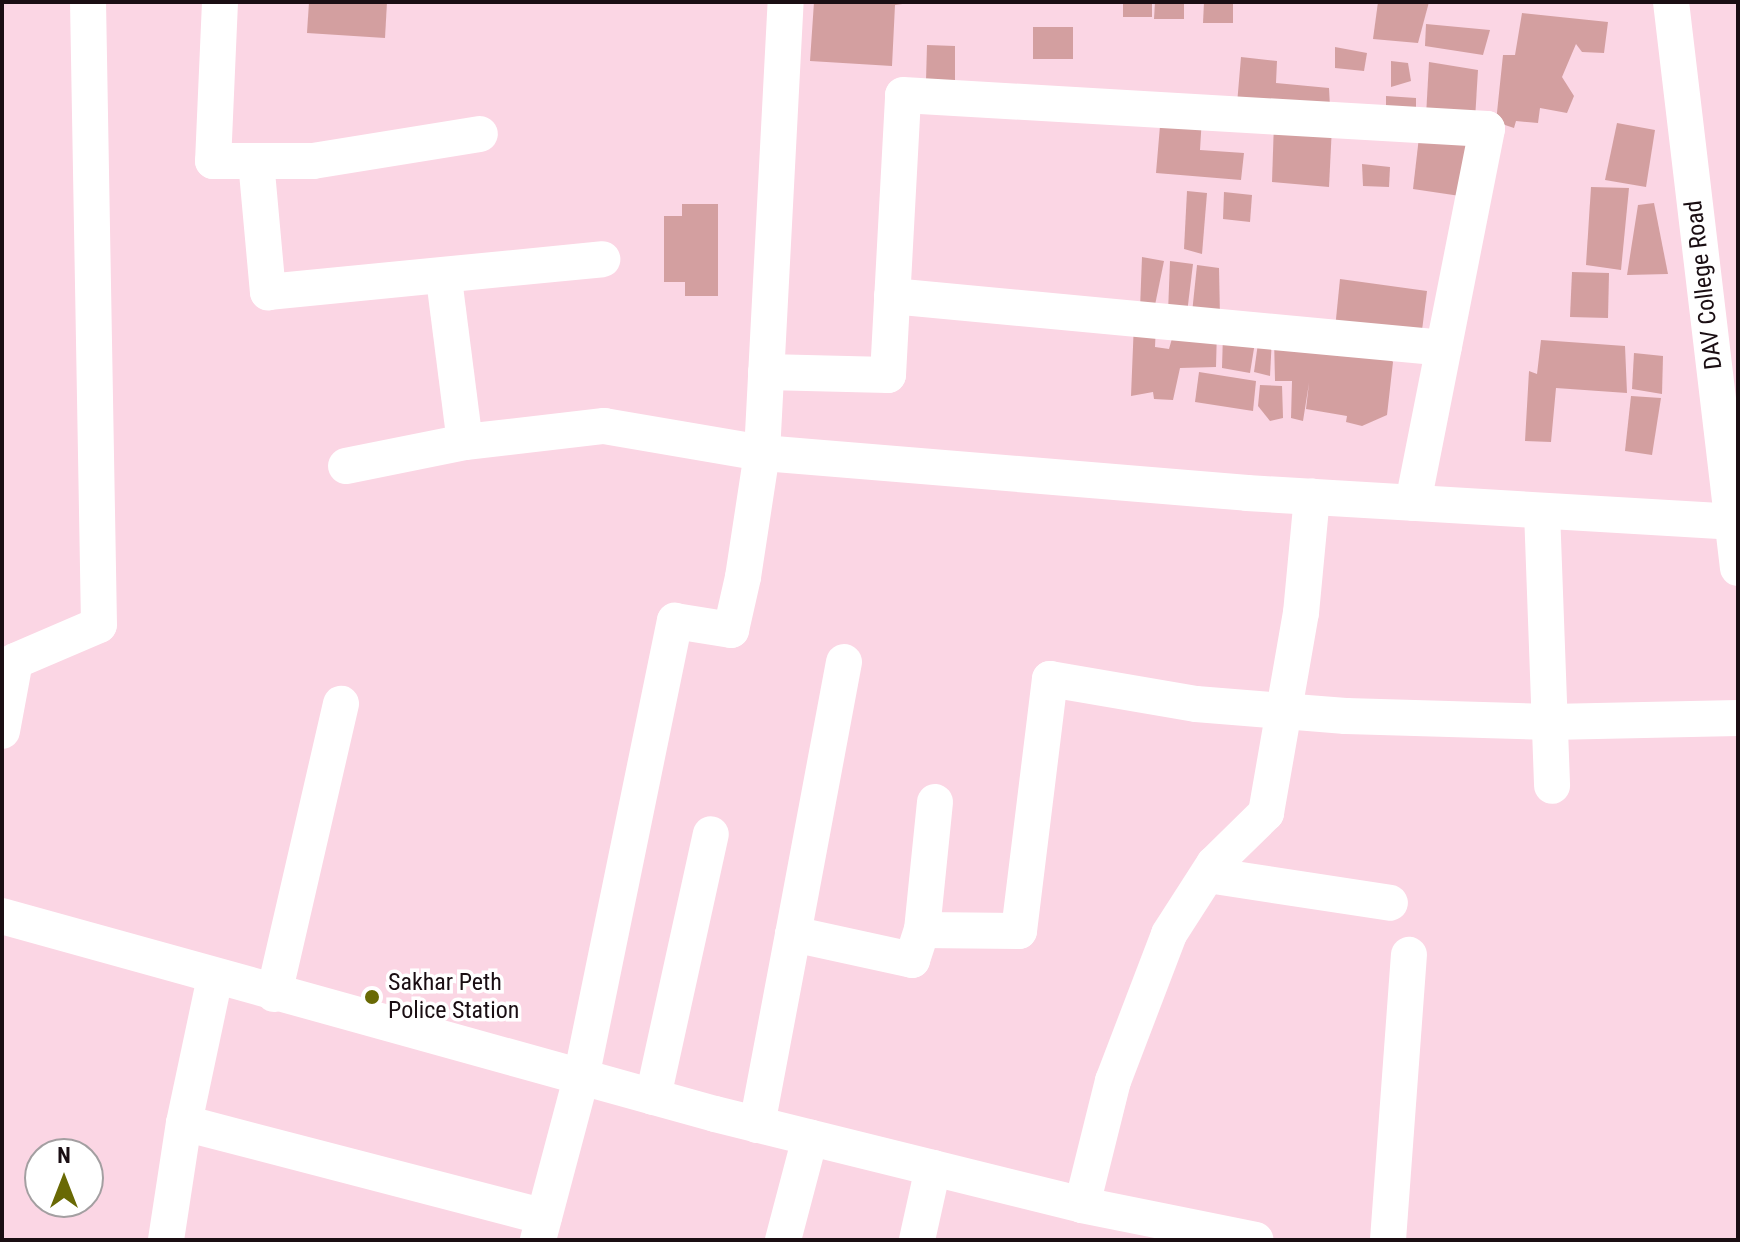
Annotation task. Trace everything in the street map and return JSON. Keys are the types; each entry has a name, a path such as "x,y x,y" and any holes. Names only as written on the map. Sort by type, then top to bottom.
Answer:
{"street":[{"path":"2,731 15,661 99,625 88,2"},
{"path":"220,2 213,161 313,161 480,134"},
{"path":"184,1123 541,1228 581,1078 675,621 731,630 762,453 786,2"},
{"name":"DAV College Road","path":"1671,2 1738,568"},
{"path":"766,372 888,375 903,95 1487,129 1413,503"},
{"path":"256,161 268,292 444,279 602,259"},
{"path":"444,279 465,442"},
{"path":"892,296 1444,348"},
{"path":"346,466 465,442 604,426 762,453 1312,497 1732,522"},
{"path":"1082,1205 1119,1066 1169,934 1208,875 1266,813 1284,711 1312,497"},
{"path":"1542,511 1552,786"},
{"path":"757,1125 844,662"},
{"path":"922,930 1019,931 1050,679 1284,711 1550,722 1738,718"},
{"path":"274,994 341,704"},
{"path":"793,934 912,960 922,930 935,802"},
{"path":"653,1097 711,834"},
{"path":"1208,875 1390,903"},
{"path":"2,916 581,1078 1082,1205 1153,1230 1255,1240"},
{"path":"1388,1240 1409,955"},
{"path":"166,1240 184,1123 215,977"},
{"path":"783,1240 810,1138"},
{"path":"917,1240 933,1168"}],"building":[{"path":"309,2 387,2 385,38 307,33"},
{"path":"814,2 918,2 895,5 892,66 810,61"},
{"path":"1123,2 1152,2 1152,17 1123,17"},
{"path":"1155,2 1184,2 1184,19 1154,19"},
{"path":"1204,2 1233,2 1233,23 1203,23"},
{"path":"1378,2 1429,2 1418,43 1373,39"},
{"path":"1522,13 1608,22 1604,53 1582,52 1576,44 1562,77 1574,96 1567,113 1540,108 1538,123 1516,121 1514,128 1496,122 1503,55 1515,55"},
{"path":"1426,24 1490,30 1483,55 1425,46"},
{"path":"1033,27 1073,27 1073,59 1033,59"},
{"path":"927,45 955,46 955,83 926,81"},
{"path":"1335,47 1367,53 1364,71 1335,68"},
{"path":"1241,57 1277,61 1276,83 1329,88 1330,107 1237,104"},
{"path":"1391,61 1408,63 1411,81 1391,87"},
{"path":"1429,62 1478,70 1475,119 1426,116"},
{"path":"1386,96 1416,98 1416,119 1386,117"},
{"path":"1161,114 1202,117 1200,150 1244,153 1241,180 1156,173"},
{"path":"1274,122 1332,126 1329,187 1272,182"},
{"path":"1617,123 1655,130 1646,187 1605,180"},
{"path":"1419,137 1468,140 1460,196 1413,189"},
{"path":"1362,164 1390,167 1389,187 1363,186"},
{"path":"1591,187 1629,188 1621,270 1586,265"},
{"path":"1187,191 1207,193 1202,254 1184,249"},
{"path":"1224,192 1252,195 1250,222 1223,219"},
{"path":"1654,203 1668,274 1627,275 1638,205"},
{"path":"682,204 718,204 718,296 685,296 685,282 664,282 664,216 682,216"},
{"path":"1142,257 1164,261 1154,310 1140,309"},
{"path":"1170,261 1193,264 1187,313 1168,313"},
{"path":"1197,265 1219,268 1220,318 1192,313"},
{"path":"1572,272 1609,273 1608,318 1570,317"},
{"path":"1340,279 1427,291 1421,338 1335,329"},
{"path":"1134,322 1156,325 1155,347 1169,349 1173,335 1217,329 1216,367 1180,368 1173,400 1154,399 1153,392 1131,396"},
{"path":"1223,334 1256,336 1250,373 1222,368"},
{"path":"1259,336 1272,337 1270,376 1254,372"},
{"path":"1274,338 1388,355 1393,362 1387,415 1362,426 1346,422 1347,416 1306,409 1309,383 1303,421 1291,418 1292,381 1275,381"},
{"path":"1541,340 1625,346 1627,393 1556,388 1551,442 1525,441 1529,371 1537,374"},
{"path":"1634,353 1663,356 1662,394 1632,389"},
{"path":"1199,372 1256,381 1253,411 1195,402"},
{"path":"1260,385 1282,386 1283,418 1270,421 1258,406"},
{"path":"1631,396 1661,398 1652,455 1625,451"}],"place":[{"name":"Sakhar Peth Police Station","path":"372,997"}]}
